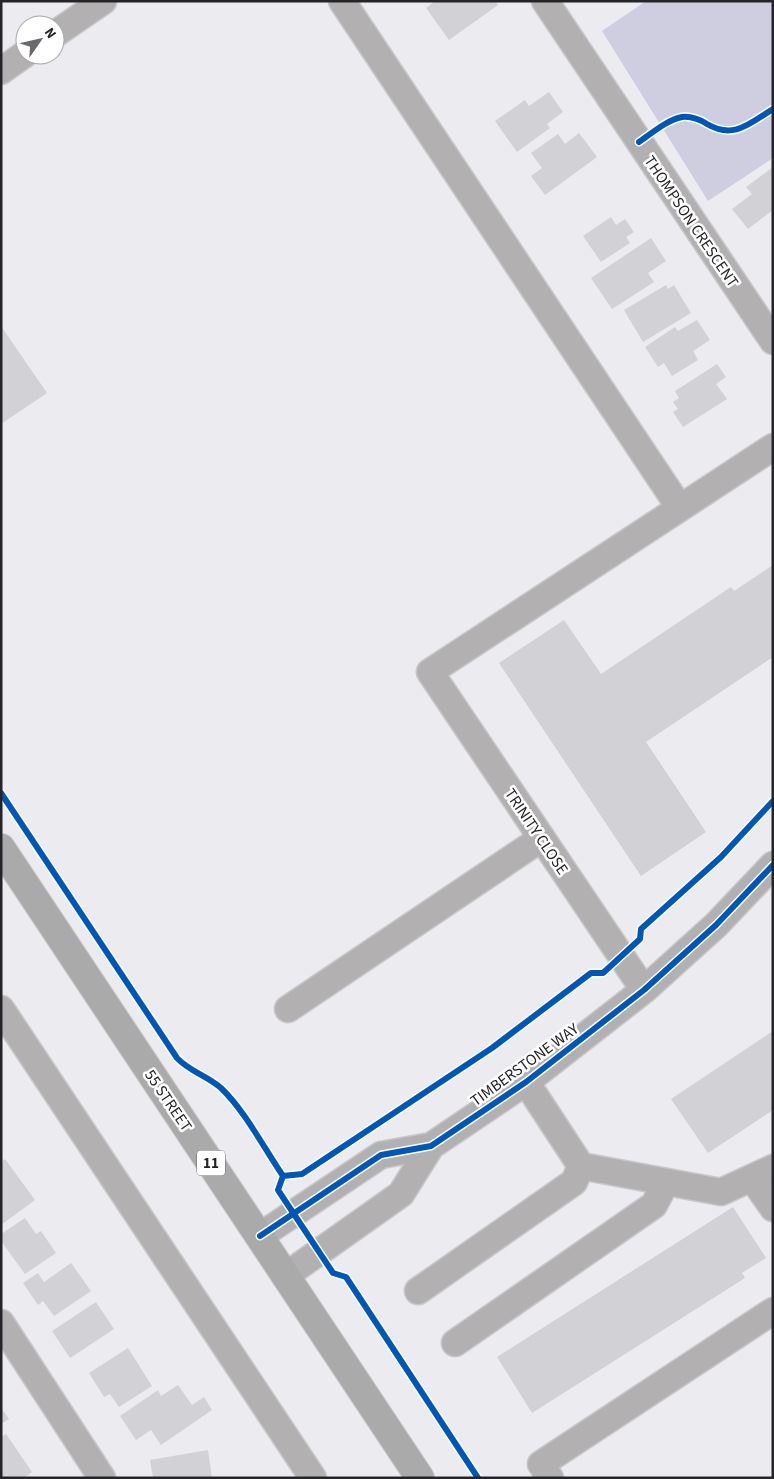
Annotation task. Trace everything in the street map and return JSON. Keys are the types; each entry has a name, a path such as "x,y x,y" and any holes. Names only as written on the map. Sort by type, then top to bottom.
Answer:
{"main road":[{"name":"55 STREET","path":"1,848 420,1478"}],"street":[{"path":"65,27 103,1"},
{"path":"342,1 680,508 773,447"},
{"name":"THOMPSON CRESCENT","path":"545,1 773,341"},
{"path":"1,71 15,61"},
{"name":"TRINITY CLOSE","path":"644,990 430,672 680,508"},
{"path":"288,1009 542,838"},
{"name":"TIMBERSTONE WAY","path":"260,1236 381,1155 431,1146 526,1082 644,990 716,926 773,866"},
{"path":"1,1009 313,1478"},
{"path":"526,1082 581,1166 721,1192 763,1173 773,1208"},
{"name":"TIMBERSTONE WAY","path":"285,1276 401,1194 431,1146"},
{"path":"418,1291 574,1182 581,1166"},
{"path":"455,1343 654,1205 666,1182"},
{"path":"550,1478 541,1464 773,1311"},
{"path":"1,1323 102,1478"}],"shaded area":[{"path":"646,1 773,1 773,158 708,201 602,31"}],"building":[{"path":"435,1 495,1 498,5 449,40 426,8"},
{"path":"549,92 563,112 547,124 550,128 517,152 495,121 525,100 529,106"},
{"path":"579,133 597,157 545,195 531,176 542,168 531,153 558,134 565,144"},
{"path":"773,167 773,210 748,229 732,209 752,194 746,187"},
{"path":"611,217 616,225 625,219 634,232 626,237 630,243 601,262 583,236"},
{"path":"651,238 666,261 648,273 654,282 612,309 591,278"},
{"path":"666,285 668,289 674,285 691,313 643,342 624,310"},
{"path":"697,320 710,340 693,351 698,360 672,376 664,363 658,367 645,347 675,327 678,331"},
{"path":"1,326 47,393 1,424"},
{"path":"717,364 726,377 716,384 727,399 683,427 673,412 678,409 673,402 679,398 675,391"},
{"path":"773,565 773,657 646,742 706,832 641,876 499,663 564,620 601,674 731,587 734,591"},
{"path":"773,1031 773,1110 708,1153 671,1099"},
{"path":"5,1159 35,1200 1,1225 1,1162"},
{"path":"733,1207 766,1258 742,1273 745,1278 532,1413 497,1357"},
{"path":"25,1218 36,1234 41,1231 56,1253 25,1274 1,1241 1,1234"},
{"path":"71,1263 91,1291 54,1316 43,1301 38,1305 23,1283 38,1273 44,1282"},
{"path":"96,1302 114,1329 70,1358 52,1331"},
{"path":"128,1348 152,1386 119,1407 110,1394 104,1397 89,1373"},
{"path":"178,1385 192,1405 204,1397 212,1410 161,1445 151,1430 136,1440 120,1416 158,1390 161,1396"},
{"path":"1,1408 9,1419 1,1424"},
{"path":"6,1434 32,1472 24,1478 1,1478 1,1437"},
{"path":"208,1450 212,1478 153,1478 150,1460"}],"cycle path":[{"path":"639,142 665,124 682,117 695,118 717,129 734,130 742,128 773,109"},
{"path":"1,793 177,1058 221,1088 246,1119 283,1176 278,1190 333,1273 346,1277 478,1478"},
{"path":"283,1176 302,1174 492,1048 591,973 603,973 640,939 641,929 721,857 773,801"},
{"path":"260,1236 381,1155 431,1146 526,1082 644,990 716,925 773,865"}]}
